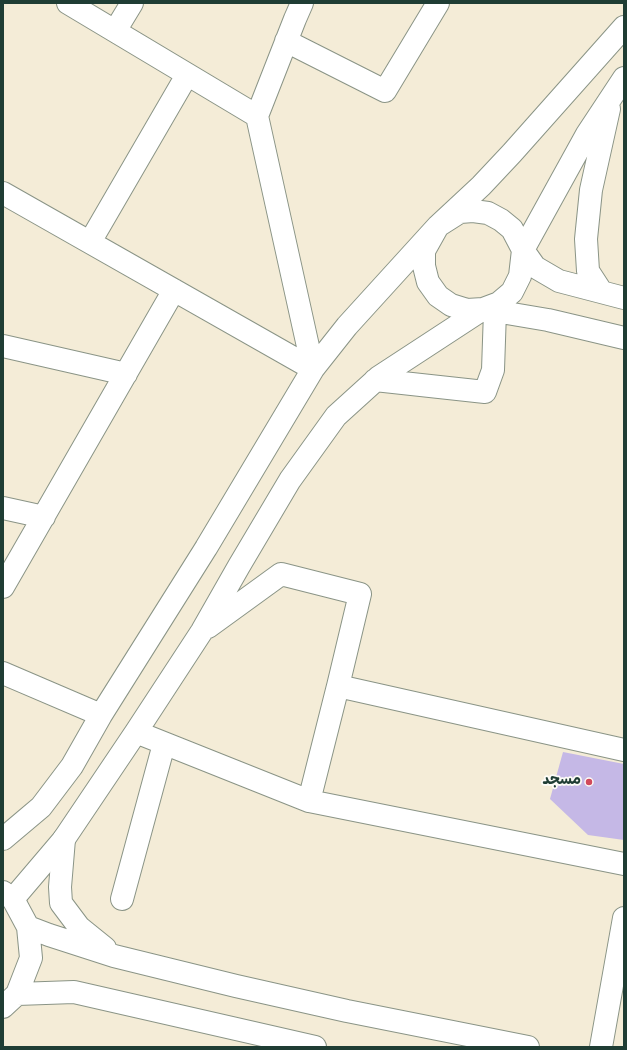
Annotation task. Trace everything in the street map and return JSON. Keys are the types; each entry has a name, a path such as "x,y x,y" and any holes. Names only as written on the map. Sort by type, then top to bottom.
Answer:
{"street":[{"path":"68,3 257,116"},
{"path":"115,31 132,3"},
{"path":"302,3 257,116 312,369"},
{"path":"286,41 385,91 438,3"},
{"path":"3,839 41,808 72,766 100,715 206,548 312,369 347,326 438,226 481,186 624,28"},
{"path":"90,242 187,75"},
{"path":"10,1000 31,958 28,927 8,896 64,839 202,631 238,566 290,480 336,416 375,380 489,310 512,292 520,276 523,250 587,134 624,78"},
{"path":"601,291 588,271 586,239 591,190 612,96"},
{"path":"3,193 312,369"},
{"path":"624,298 559,281 535,268 512,229 501,220 488,213 473,211 460,212 438,226 424,251 424,266 428,282 438,296 451,305 467,310 489,310 554,322 624,338"},
{"path":"3,587 174,290"},
{"path":"375,380 485,392 493,370 489,310"},
{"path":"3,346 126,374"},
{"path":"3,508 44,517"},
{"path":"202,631 281,574 360,594 309,801"},
{"path":"3,673 100,715"},
{"path":"338,686 624,750"},
{"path":"136,732 309,801 624,864"},
{"path":"122,899 164,744"},
{"path":"64,839 60,887 61,903 79,927 114,956"},
{"path":"601,1047 624,918"},
{"path":"28,927 114,956 236,986 347,1011 528,1047"},
{"path":"10,1000 74,992 315,1047"}],"building":[{"name":"مسجد","path":"563,752 624,764 624,840 588,835 550,799"}],"place":[{"name":"مسجد","path":"589,782"}]}
